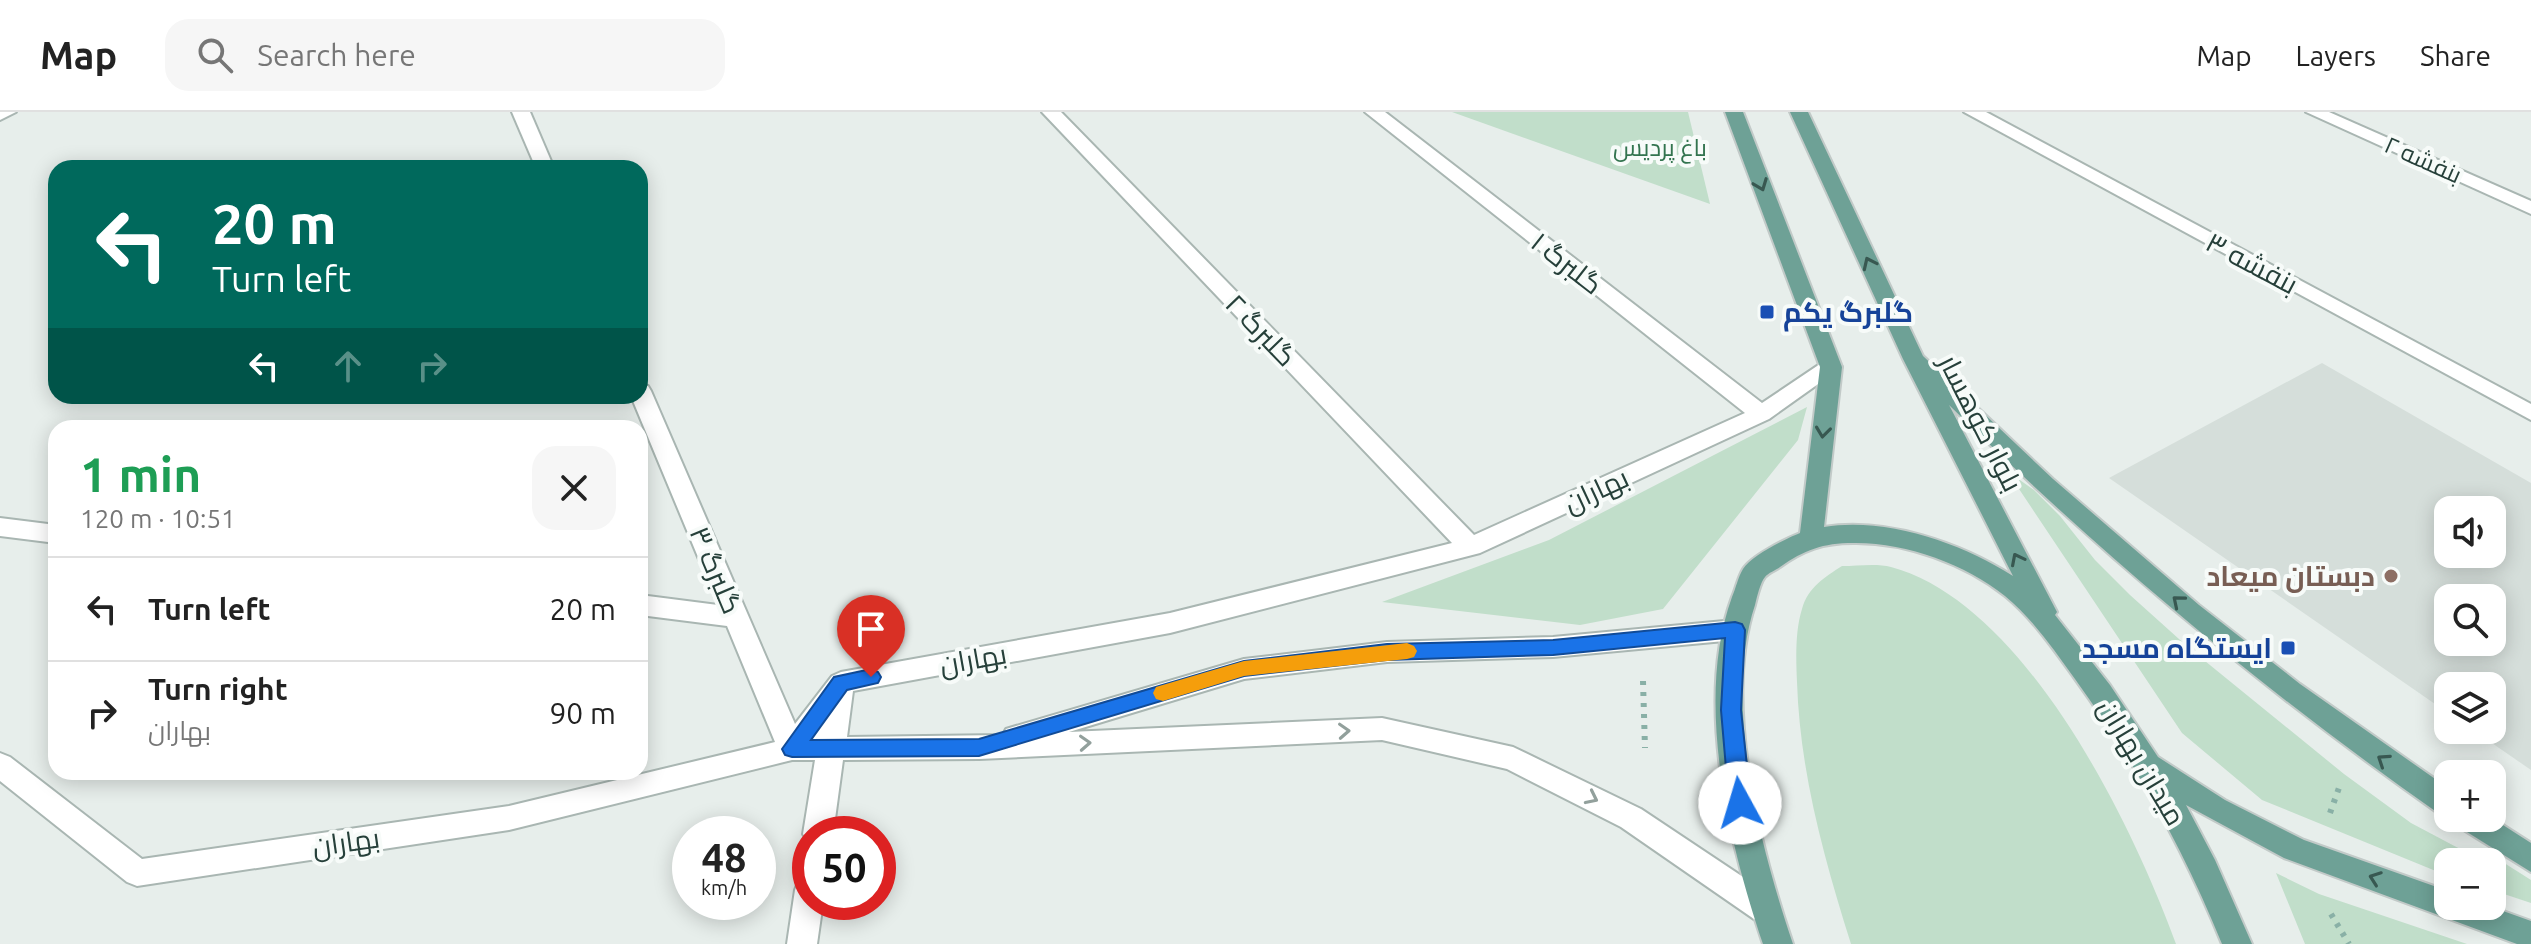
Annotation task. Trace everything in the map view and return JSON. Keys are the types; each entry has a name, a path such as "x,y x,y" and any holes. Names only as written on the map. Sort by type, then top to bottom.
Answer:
{"main road":[{"path":"1734,112 1831,367 1811,538"},
{"name":"بلوار کوهسار","path":"1799,112 1914,359 2053,629"},
{"path":"1914,359 2046,486 2162,588 2337,726 2434,794"},
{"name":"میدان بهاران","path":"1778,944 1765,909 1740,803 1731,710 1735,630 1754,572 1811,538 1873,534 1940,549 2003,582 2053,629 2101,693 2148,764 2218,896 2237,944"},
{"path":"2148,764 2215,809 2294,849 2434,900"},
{"path":"2490,832 2531,859"},
{"path":"2489,920 2531,935"}],"street":[{"path":"0,115 7,112"},
{"path":"521,112 542,160"},
{"name":"گلبرگ ۲","path":"1051,112 1471,547"},
{"name":"گلبرگ ۱","path":"1374,112 1761,414"},
{"name":"بنفشه ۳","path":"1973,112 2531,413"},
{"name":"بنفشه ۲","path":"2315,112 2531,208"},
{"name":"بهاران","path":"841,683 1170,623 1471,547 1761,414 1831,367"},
{"name":"گلبرگ ۳","path":"646,404 792,749"},
{"path":"0,527 48,533"},
{"path":"648,606 736,617"},
{"path":"979,748 1244,669 1387,652 1553,647 1735,630"},
{"path":"792,749 841,683"},
{"path":"821,816 841,683"},
{"path":"979,748 1382,729 1513,759 1631,818 1765,909"},
{"name":"بهاران","path":"0,765 137,873 509,818 792,749 979,748"},
{"path":"802,944 806,920"}],"path":[{"path":"1643,678 1645,748"},
{"path":"2325,825 2344,774"},
{"path":"2327,907 2349,944"}],"shaded area":[{"name":"دبستان میعاد","path":"2322,363 2531,483 2531,770 2493,744 2506,744 2506,672 2434,672 2434,703 2109,478"}],"green space":[{"name":"باغ پردیس","path":"1452,112 1688,112 1710,204"},
{"path":"1807,407 1798,440 1663,609 1580,625 1382,602 1549,540"},
{"path":"2007,471 2034,490 2060,516 2095,560 2189,648 2344,774 2411,823 2458,848 2434,848 2434,870 2262,800 2182,733"},
{"path":"1842,566 1891,567 1940,589 1986,624 2028,670 2067,724 2102,781 2132,839 2176,944 1851,944 1808,782 1796,664 1798,626 1805,601 1818,583"},
{"path":"2506,864 2531,880 2531,903 2506,895"},
{"path":"2276,873 2319,894 2467,944 2305,944"}],"slow traffic":[{"path":"1163,693 1244,669 1407,651"}],"place":[{"name":"گلبرگ یکم","path":"1767,312"},
{"name":"دبستان میعاد","path":"2391,576"},
{"name":"ایستگاه مسجد","path":"2288,648"}],"route":[{"path":"871,677 841,683 792,749 979,748 1244,669 1387,652 1553,647 1735,630 1731,710 1740,803"}]}
